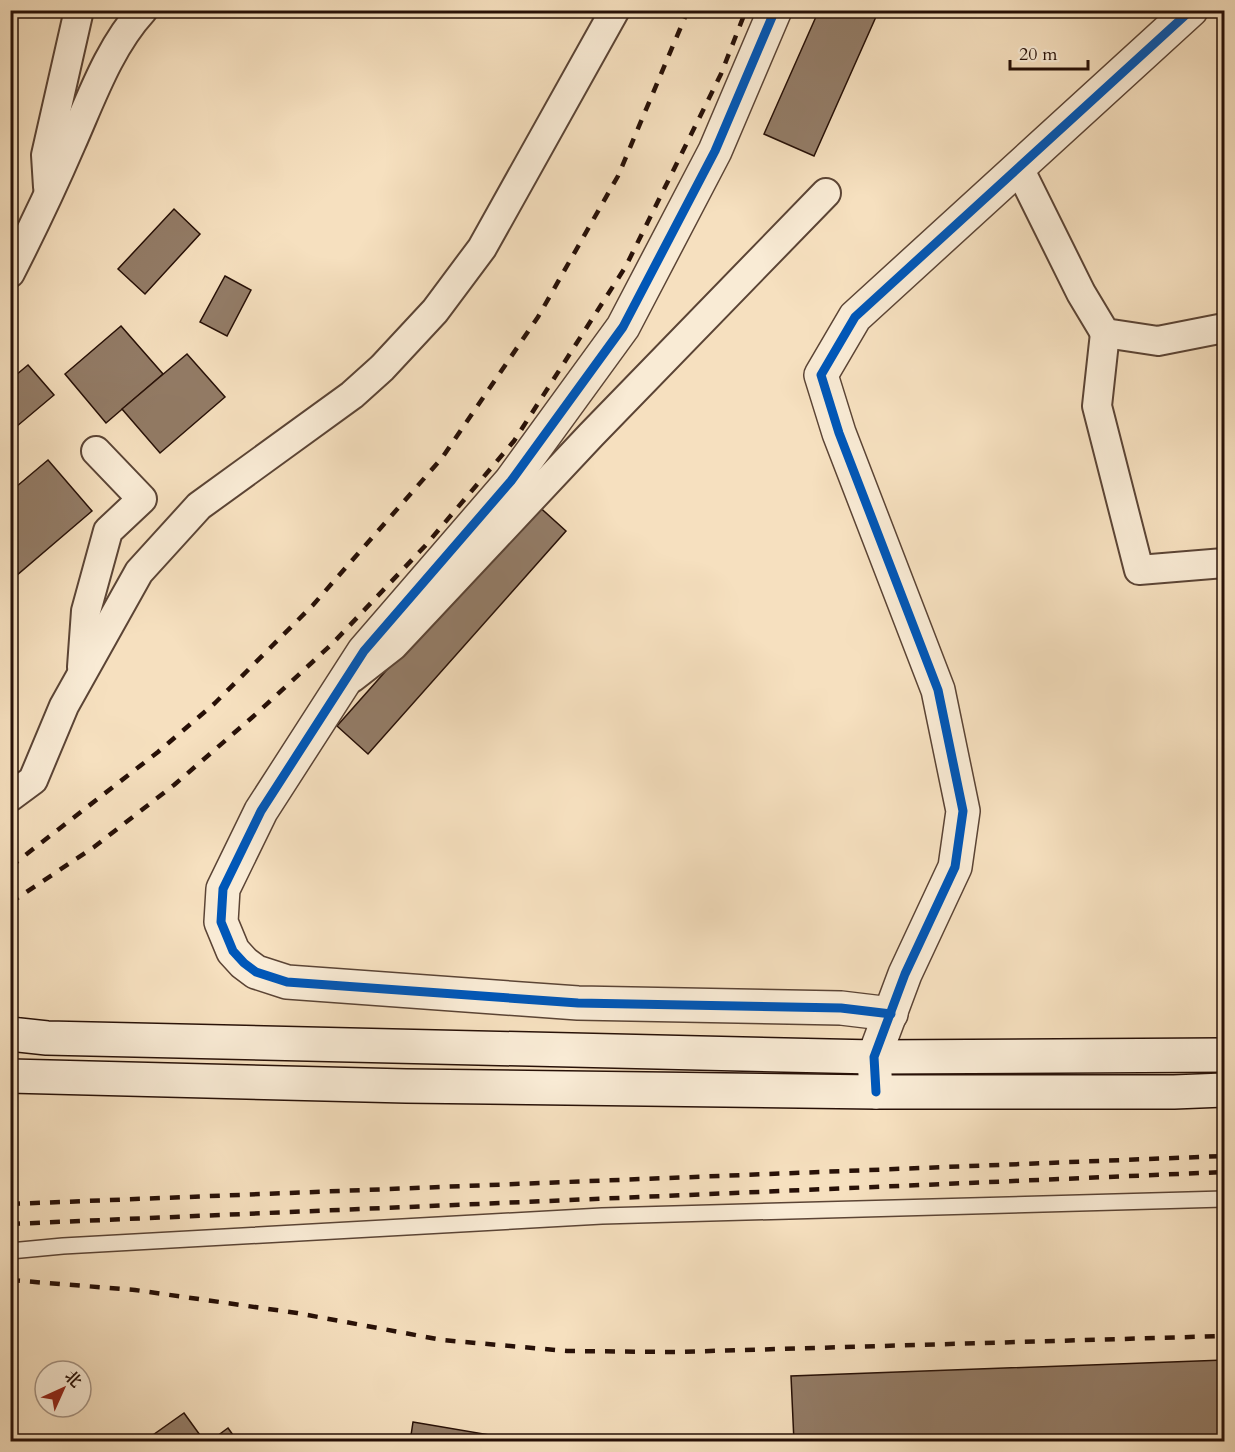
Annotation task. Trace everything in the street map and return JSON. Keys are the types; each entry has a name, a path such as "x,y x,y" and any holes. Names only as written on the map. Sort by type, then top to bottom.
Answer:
{"street":[{"path":"49,195 46,155 79,10"},
{"path":"10,273 49,195 98,83 130,24 142,10"},
{"path":"10,797 33,780 64,706 139,572 199,506 352,395 382,368 435,311 482,248 615,15 615,10"},
{"path":"775,10 715,151 623,327 511,481 364,651 261,811 223,889 221,922 233,951 256,972 286,982 578,1003 841,1008 891,1014"},
{"path":"876,1092 874,1057 905,974 955,867 963,811 939,690 839,434 821,375 855,316 1191,10"},
{"path":"1019,168 1081,293 1105,333 1097,406 1139,570 1224,563"},
{"path":"341,687 393,646 591,435 826,193"},
{"path":"1105,333 1158,342 1224,328"},
{"path":"82,675 86,611 108,531 142,500 96,451"},
{"path":"10,1034 47,1038 874,1057 1224,1055"},
{"path":"10,1076 406,1086 876,1092 1224,1090"}],"lane":[{"path":"10,1251 63,1246 602,1216 1224,1199"}],"building":[{"path":"819,10 879,10 814,156 764,134"},
{"path":"174,209 200,234 145,294 118,269"},
{"path":"225,276 251,290 227,336 200,322"},
{"path":"121,326 163,374 106,423 65,374"},
{"path":"187,354 225,397 160,453 122,409"},
{"path":"28,365 54,395 10,432 10,380"},
{"path":"48,460 92,511 10,581 10,492"},
{"path":"535,503 566,531 368,754 337,726"},
{"path":"1224,1360 1224,1437 1094,1442 794,1442 791,1376"},
{"path":"184,1413 205,1442 143,1442"},
{"path":"413,1422 496,1436 495,1442 410,1442"},
{"path":"228,1428 238,1442 209,1442"}],"railway":[{"path":"10,867 158,752 215,703 313,605 442,458 538,317 618,176 688,10"},
{"path":"10,903 94,847 174,785 256,714 332,644 425,546 514,441 626,266 721,74 746,10"},
{"path":"10,1204 1224,1156"},
{"path":"10,1224 1224,1172"},
{"path":"10,1280 135,1290 297,1313 442,1340 567,1351 675,1352 1224,1336"}],"cycle path":[{"path":"775,10 715,151 623,327 511,481 364,651 261,811 223,889 221,922 233,951 244,963 256,972 287,982 578,1003 841,1008 891,1014"},
{"path":"876,1092 874,1057 905,974 955,867 963,811 938,690 839,433 821,375 855,317 1191,10"}]}
